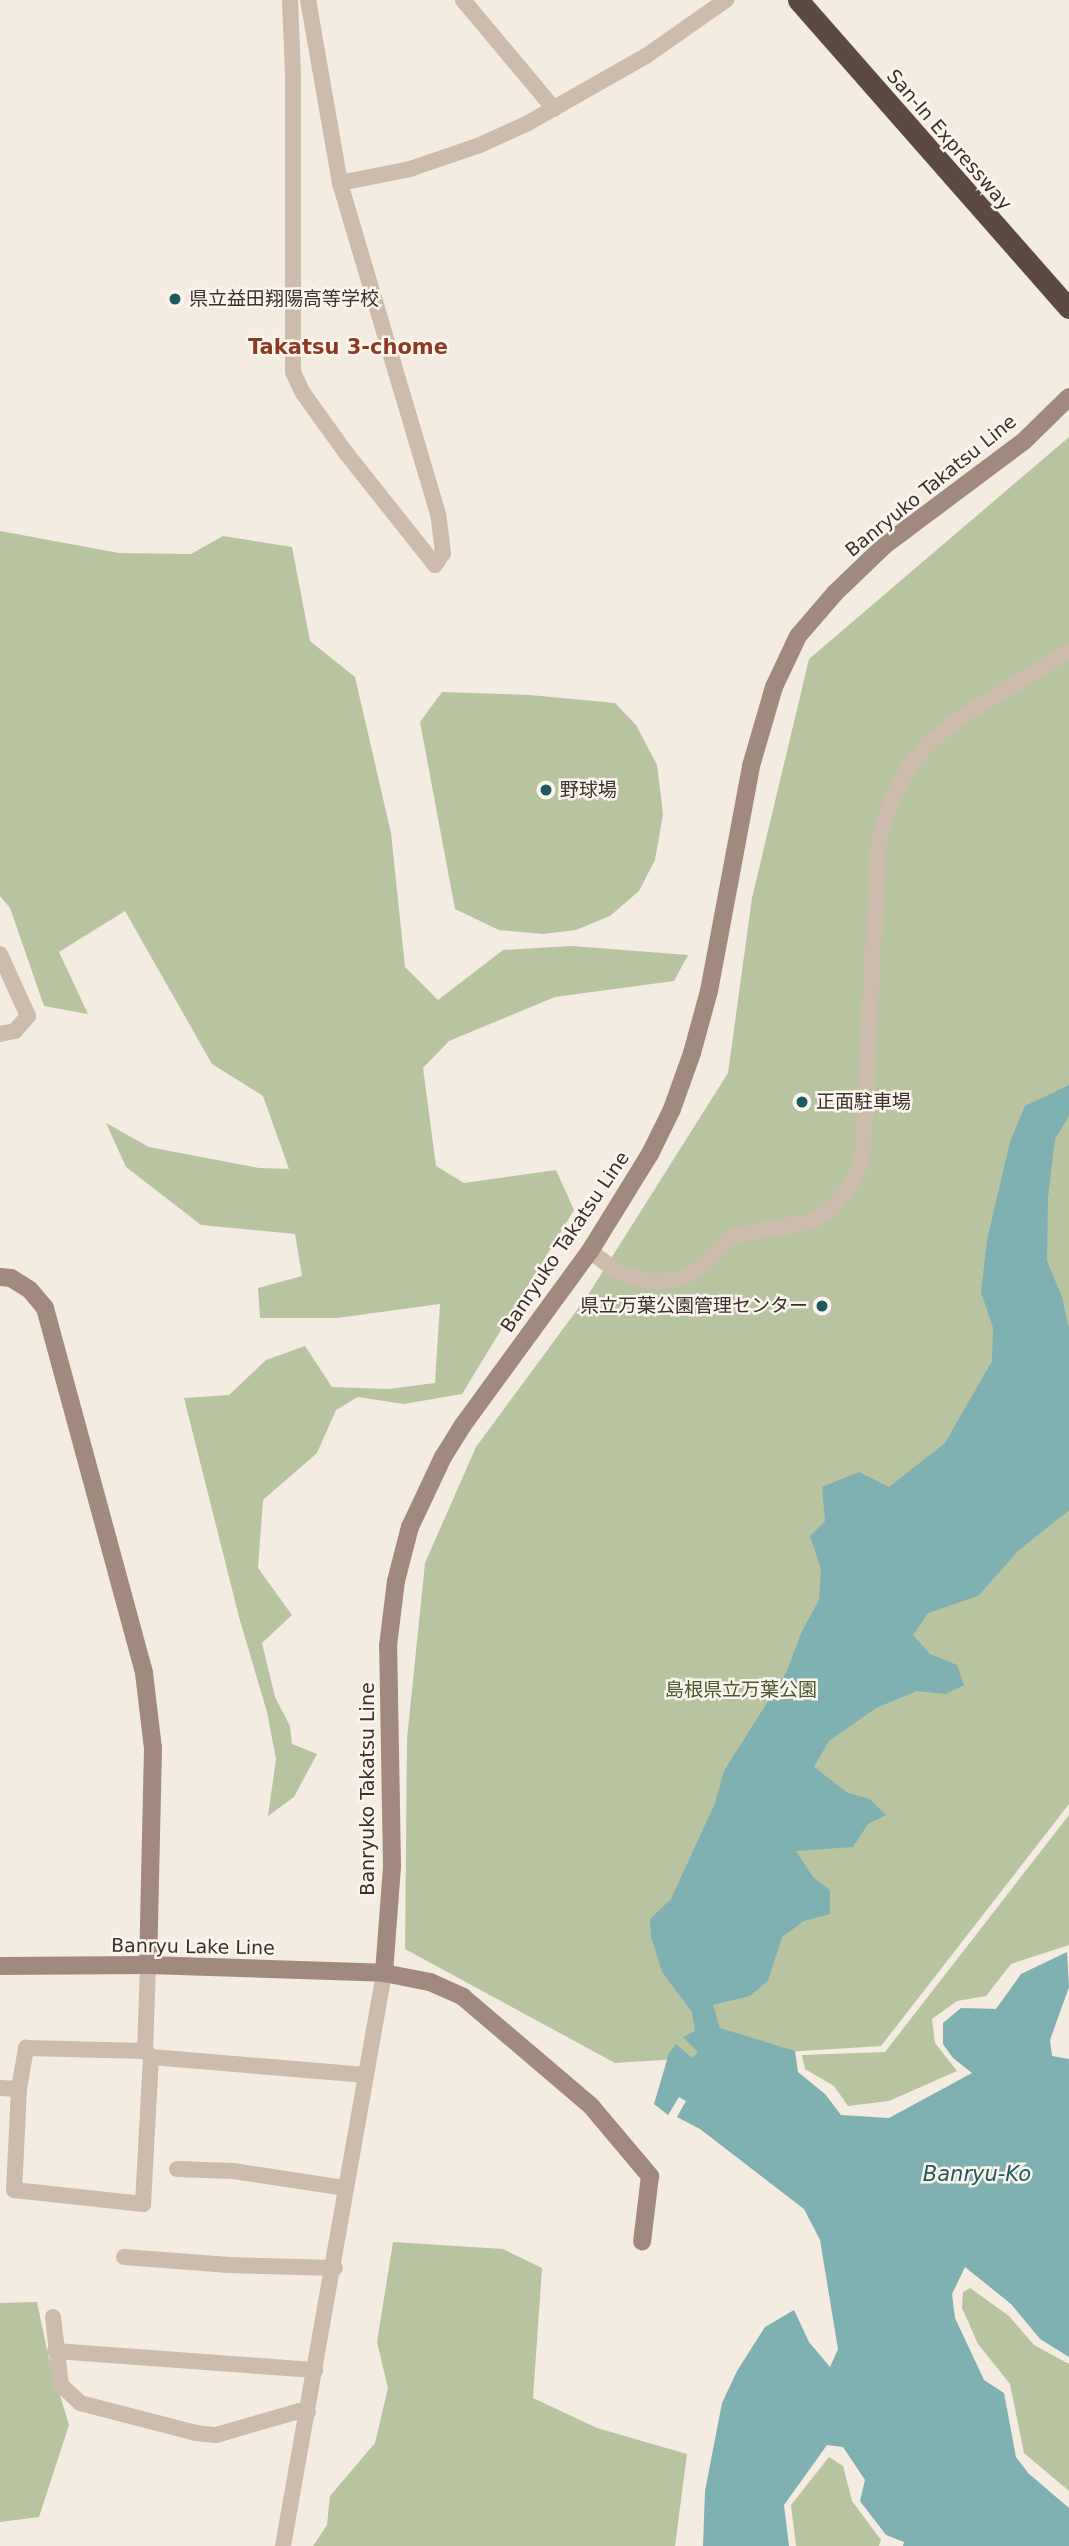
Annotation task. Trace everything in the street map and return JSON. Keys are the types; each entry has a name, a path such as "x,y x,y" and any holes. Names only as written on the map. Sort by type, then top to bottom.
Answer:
{"highway":[{"name":"San-In Expressway","path":"798,0 1069,308"},
{"name":"San-In Expressway","path":"811,0 1037,261 1069,293"}],"main road":[{"name":"Banryuko Takatsu Line","path":"384,1973 392,1866 387,1646 396,1581 407,1540 443,1457 463,1425 590,1251 650,1154 692,1053 709,991 751,766 774,687 798,636 835,593 885,545 1024,441 1069,397"},
{"path":"0,1277 11,1278 30,1290 45,1308 144,1673 153,1748 148,1965"},
{"name":"Banryu Lake Line","path":"0,1966 148,1965 384,1973 430,1982 463,1997 591,2106 650,2176 642,2242"}],"street":[{"path":"290,0 293,75 287,374 435,565 443,553 438,514 340,183 308,0"},
{"path":"463,0 554,109"},
{"path":"340,183 410,169 468,149 554,109 646,56 726,0"},
{"path":"590,1251 618,1272 651,1282 681,1279 702,1266 733,1236 813,1220 833,1207 849,1188 862,1161 879,839 891,799 907,769 929,743 961,717 1069,651"},
{"path":"0,954 28,1016 15,1031 0,1034"},
{"path":"148,1965 148,2054 143,2204 14,2190 19,2089 26,2048 148,2054 366,2075"},
{"path":"283,2546 335,2268 346,2188 384,1973"},
{"path":"0,2088 19,2089"},
{"path":"177,2169 233,2171 346,2188"},
{"path":"124,2257 229,2265 335,2268"},
{"path":"53,2317 61,2385 80,2403 196,2433 216,2435 299,2411 308,2412"},
{"path":"55,2351 315,2370"}],"green space":[{"name":"島根県立万葉公園","path":"1069,437 1069,1804 881,2046 615,2063 405,1949 407,1739 425,1563 476,1447 588,1295 728,1073 752,898 809,659"},
{"path":"0,531 119,553 191,554 223,536 292,547 310,641 355,677 391,833 405,967 438,1000 503,950 572,946 688,955 674,981 555,997 449,1041 423,1068 436,1166 464,1183 556,1170 574,1210 462,1394 404,1404 358,1397 336,1410 317,1453 263,1500 258,1568 292,1615 262,1643 275,1697 290,1726 292,1744 317,1754 294,1797 268,1816 276,1759 267,1712 239,1617 184,1398 229,1395 266,1360 305,1346 332,1387 388,1389 435,1383 440,1304 337,1318 260,1318 258,1288 302,1276 295,1234 201,1225 126,1167 106,1123 149,1147 259,1168 289,1169 263,1096 212,1064 125,911 59,952 88,1014 44,1006 10,908 0,896"},
{"name":"野球場","path":"442,692 530,695 615,703 636,725 657,765 663,814 655,860 639,891 610,916 576,930 543,934 499,930 455,909 420,722"},
{"path":"1069,1815 1069,1945 1011,1964 986,1996 957,2001 932,2019 935,2043 957,2071 889,2101 848,2106 834,2086 805,2069 802,2055 885,2052"},
{"path":"393,2242 503,2249 542,2268 533,2398 597,2428 687,2454 675,2546 313,2546 327,2525 330,2496 375,2443 388,2388 377,2342"},
{"path":"970,2288 1009,2316 1034,2345 1069,2364 1069,2491 1024,2453 1010,2384 978,2344 962,2308 963,2292"},
{"path":"37,2302 48,2355 69,2425 39,2517 0,2522 0,2303"},
{"path":"829,2457 843,2466 852,2501 881,2540 879,2546 796,2546 791,2505"}],"water":[{"name":"Banryu-Ko","path":"1069,1085 1069,1116 1055,1139 1048,1198 1047,1261 1062,1297 1069,1329 1069,1510 1018,1551 978,1596 928,1613 913,1635 930,1654 957,1665 964,1685 946,1694 917,1691 876,1708 829,1741 814,1767 848,1793 870,1799 886,1815 868,1824 853,1847 796,1851 813,1877 830,1890 830,1914 804,1921 782,1937 768,1981 750,1996 713,2005 720,2028 795,2051 798,2072 825,2094 841,2115 889,2118 972,2073 953,2058 943,2044 943,2023 961,2008 996,2009 1021,1974 1067,1952 1069,1987 1050,2040 1052,2056 1069,2059 1069,2357 1040,2339 1011,2304 965,2267 952,2294 955,2318 984,2380 1004,2393 1016,2457 1028,2473 1069,2508 1069,2546 903,2546 904,2542 886,2535 860,2501 865,2480 843,2447 827,2445 784,2505 789,2546 703,2546 705,2491 722,2403 737,2371 765,2327 794,2310 809,2342 830,2367 838,2349 820,2240 804,2209 700,2129 677,2117 686,2101 679,2097 668,2115 654,2104 669,2053 676,2044 692,2058 698,2052 683,2037 695,2031 692,2012 662,1972 651,1937 650,1919 671,1899 715,1803 724,1771 787,1671 802,1631 819,1600 821,1569 810,1536 825,1521 822,1487 859,1472 889,1487 945,1443 992,1361 993,1328 981,1292 987,1240 1010,1142 1025,1106"}],"place":[{"name":"県立益田翔陽高等学校","path":"175,299"},
{"name":"野球場","path":"546,790"},
{"name":"正面駐車場","path":"802,1102"},
{"name":"県立万葉公園管理センター","path":"822,1306"}],"district":[{"name":"Takatsu 3-chome","path":"348,347"}]}
